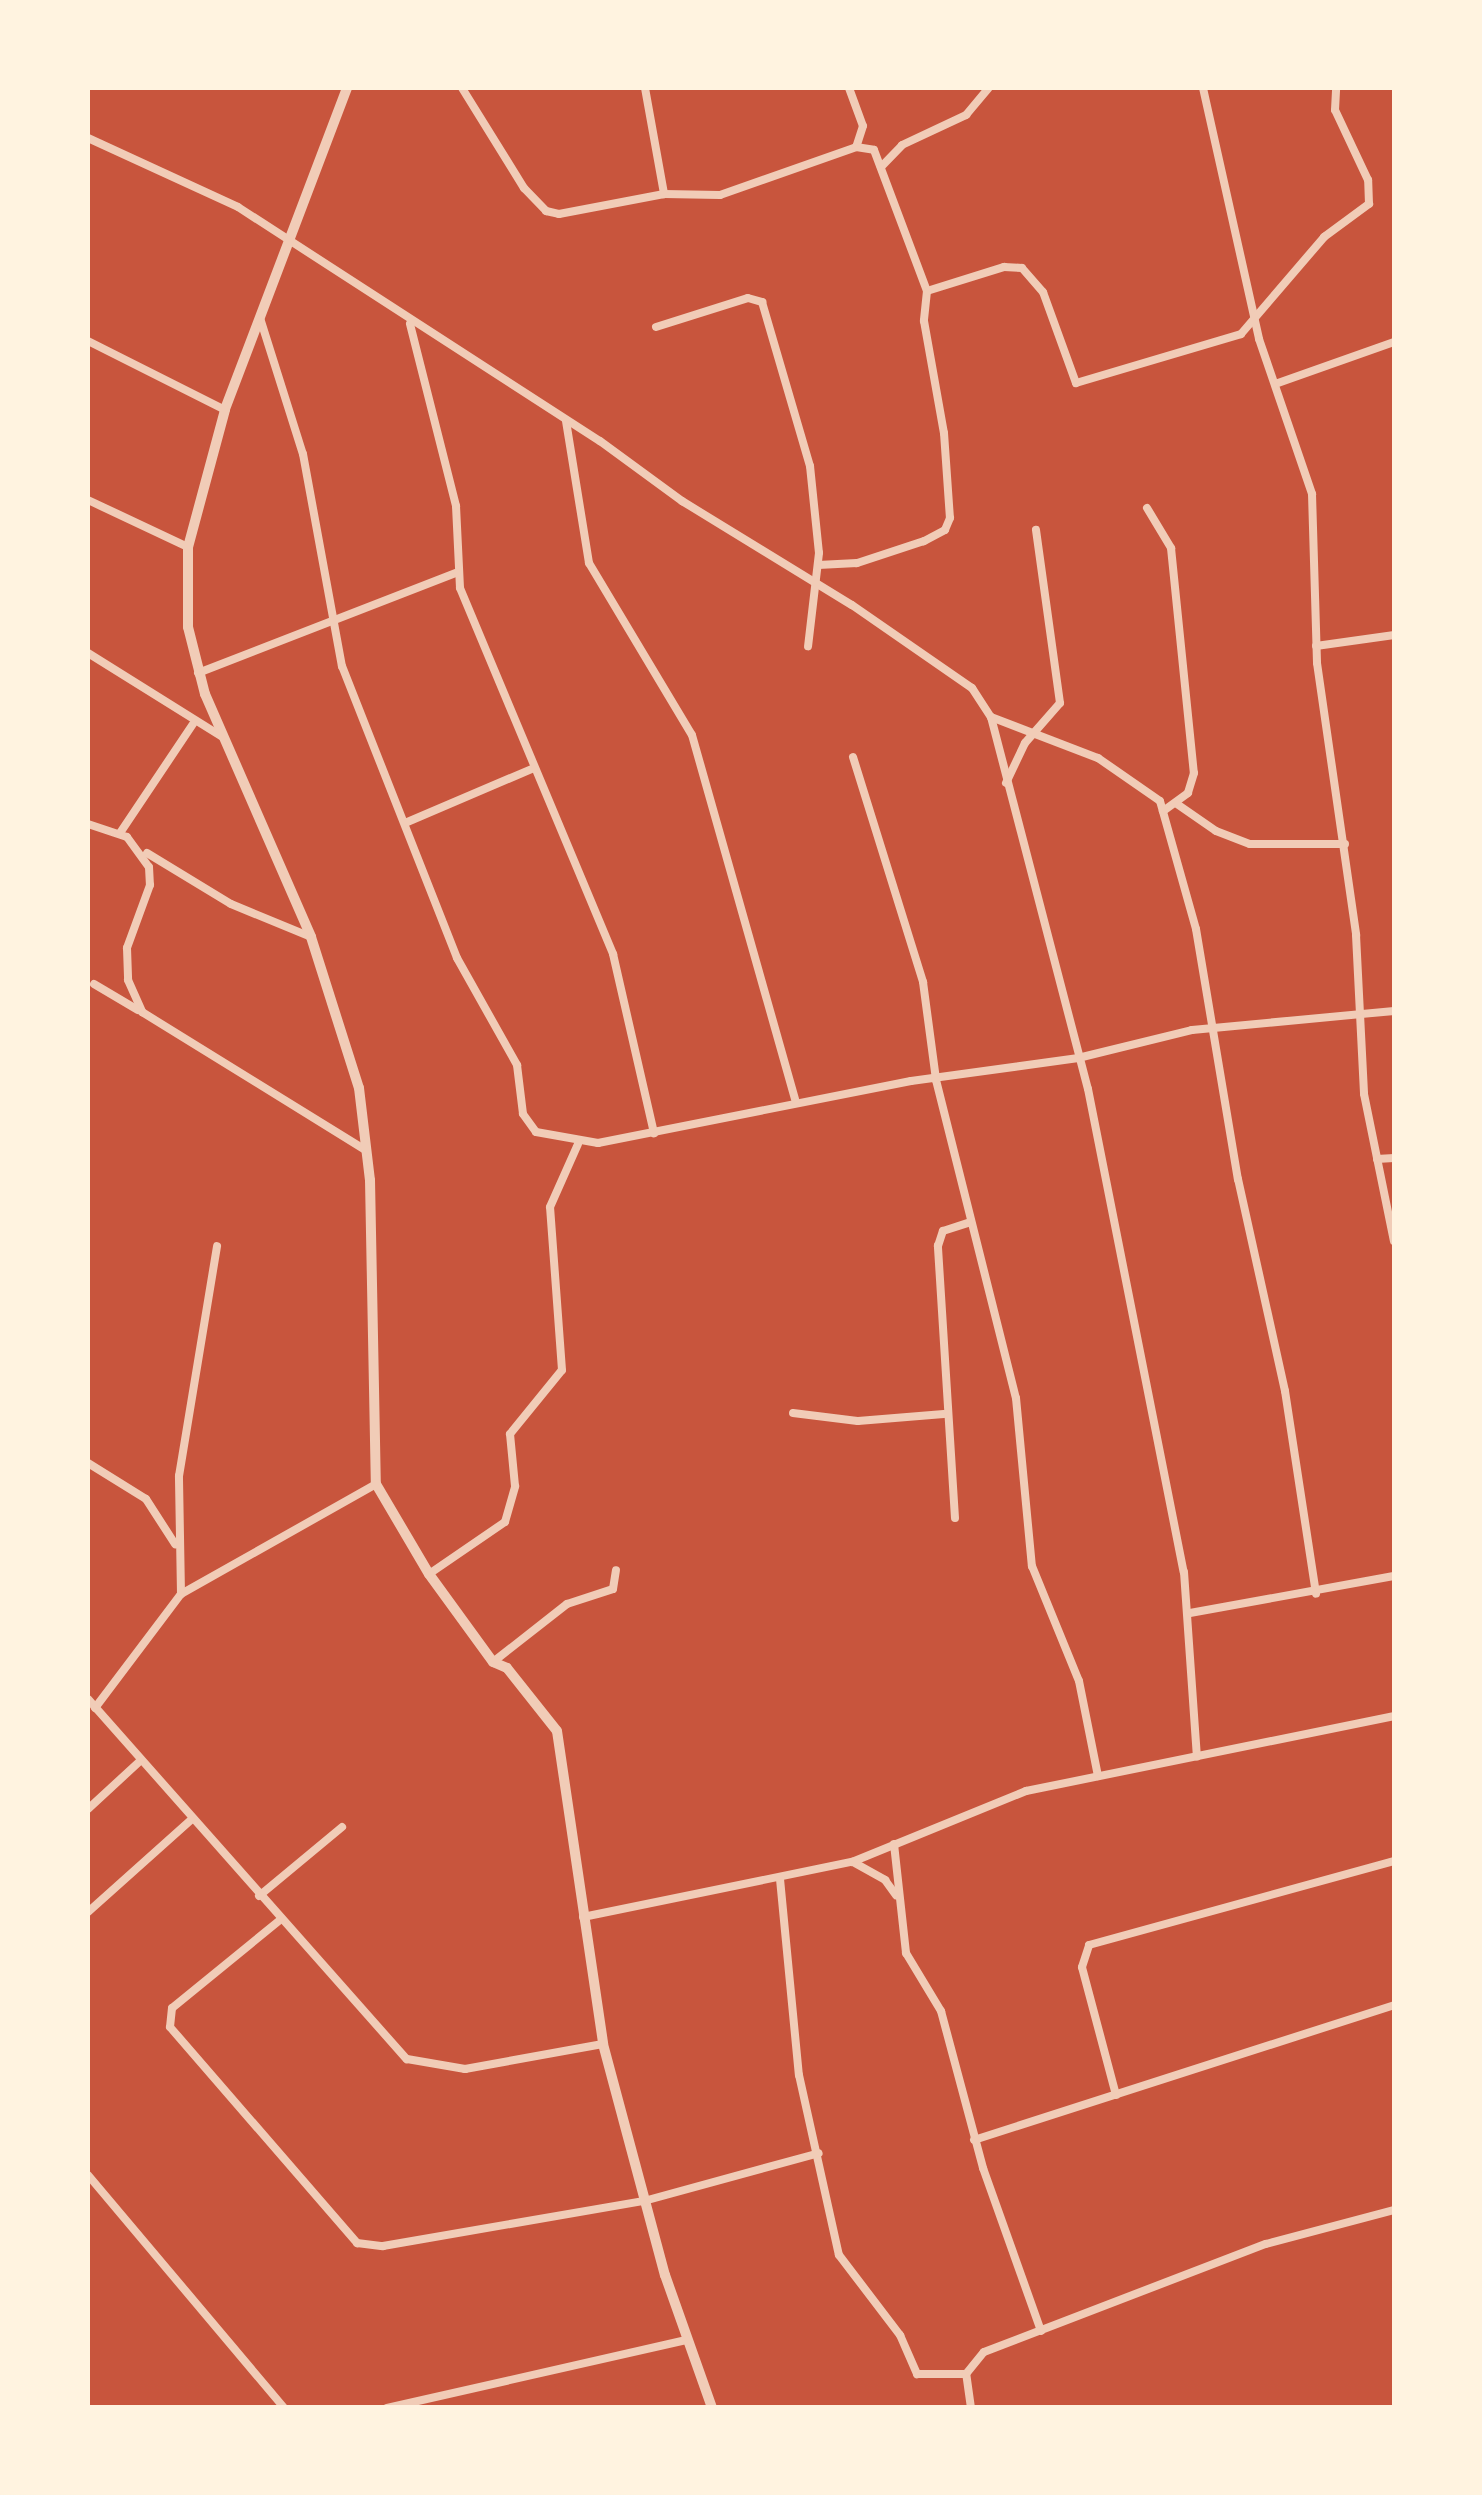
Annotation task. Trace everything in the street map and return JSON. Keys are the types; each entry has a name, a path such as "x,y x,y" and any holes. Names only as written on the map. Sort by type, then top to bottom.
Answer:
{"street":[{"path":"348,88 258,314 226,410 188,547 186,607 198,673 221,736 311,937 350,1052 367,1150 376,1484 429,1574 494,1662 507,1668 557,1731 603,2044 644,2201 712,2408"},
{"path":"462,88 546,211 573,213 664,194 720,195 856,147 874,150 928,291 924,321 950,476 948,525 924,541 856,563 818,566"},
{"path":"645,88 664,194"},
{"path":"849,88 863,126 856,147"},
{"path":"880,167 902,145 966,115 989,88"},
{"path":"1202,88 1256,322 1312,494 1316,646 1345,844 1376,1160 1394,1240"},
{"path":"928,291 1004,266 1022,268 1050,305 1076,383 1228,339 1256,322 1318,244 1364,211 1371,198 1335,110 1336,88"},
{"path":"88,138 238,207 410,324 566,421 972,688 991,717 1078,1058 1190,1613 1196,1757"},
{"path":"656,327 748,298 762,302 802,420 818,566 812,581 808,646"},
{"path":"258,314 303,454 328,576 332,626 457,958 517,1065 526,1120 551,1139 578,1144 654,1133 796,1102 1078,1058 1213,1028 1394,1011"},
{"path":"410,324 456,506 456,574 613,954 654,1133"},
{"path":"88,341 226,410"},
{"path":"1278,383 1394,342"},
{"path":"566,421 589,563 692,735 796,1102"},
{"path":"88,500 188,547"},
{"path":"1147,508 1171,548 1182,622 1194,773 1176,804 1164,811"},
{"path":"1006,783 1060,699 1036,530"},
{"path":"198,673 332,626 456,574"},
{"path":"1316,646 1394,635"},
{"path":"88,653 142,683 193,724 221,736"},
{"path":"991,717 1036,732 1118,769 1152,793 1164,811 1213,1028 1285,1392 1316,1594"},
{"path":"120,832 193,724"},
{"path":"853,757 920,968 936,1080 1016,1398 1032,1566 1079,1681 1098,1776"},
{"path":"405,824 534,768"},
{"path":"1176,804 1216,832 1250,844 1345,844"},
{"path":"88,824 120,832 141,850 231,904 311,937"},
{"path":"141,850 150,885 131,926 126,966 142,1012"},
{"path":"94,984 367,1150"},
{"path":"429,1574 505,1522 515,1486 510,1434 562,1370 550,1207 578,1144"},
{"path":"1376,1160 1394,1158"},
{"path":"955,1518 944,1414 938,1246 943,1230 970,1222"},
{"path":"180,1594 179,1476 217,1246"},
{"path":"793,1413 858,1421 944,1414"},
{"path":"88,1463 146,1499 178,1548"},
{"path":"95,1708 180,1594 376,1484"},
{"path":"494,1662 566,1604 613,1590 616,1570"},
{"path":"1190,1613 1316,1594 1394,1576"},
{"path":"88,1699 383,2038 417,2063 465,2068 603,2044"},
{"path":"583,1917 852,1862 1015,1794 1394,1716"},
{"path":"88,1809 140,1761"},
{"path":"88,1912 191,1820"},
{"path":"258,1896 342,1827"},
{"path":"894,1844 906,1953 941,2011 974,2140 1041,2331"},
{"path":"1116,2095 1082,1967 1089,1945 1394,1861"},
{"path":"852,1862 885,1880 899,1899"},
{"path":"780,1879 799,2075 843,2266 900,2336 917,2374 966,2374"},
{"path":"280,1920 172,2008 170,2027 356,2242 383,2246 644,2201 819,2153"},
{"path":"974,2140 1394,2005"},
{"path":"88,2175 284,2408"},
{"path":"971,2408 966,2374 974,2358 1266,2244 1394,2210"},
{"path":"387,2408 687,2340"}]}
